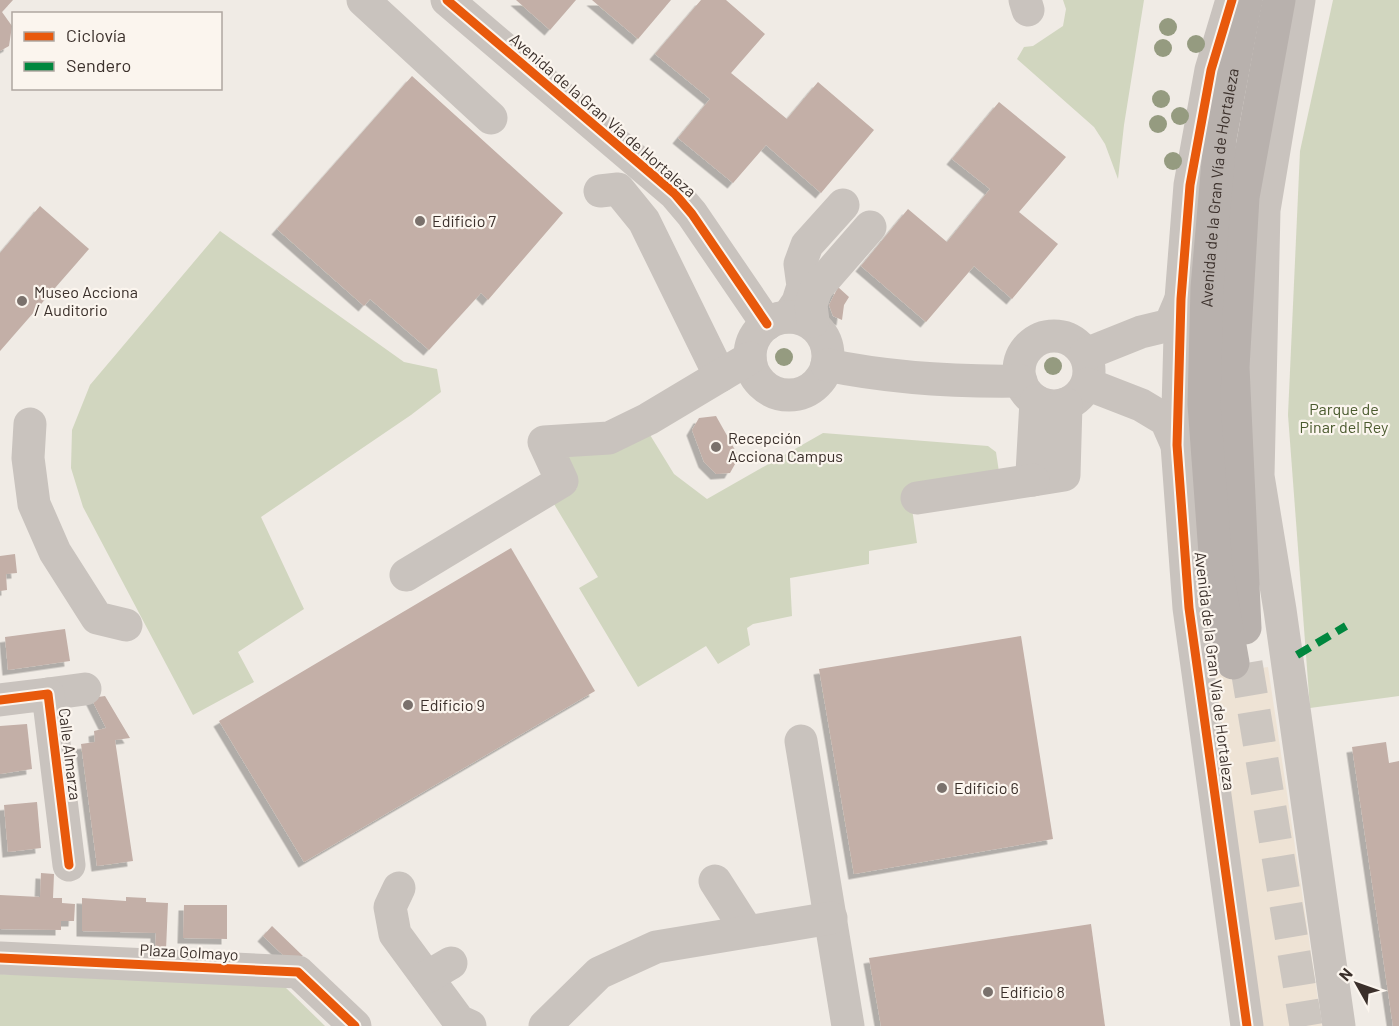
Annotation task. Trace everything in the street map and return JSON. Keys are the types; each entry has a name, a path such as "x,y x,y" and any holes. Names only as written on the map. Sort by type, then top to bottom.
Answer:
{"main road":[{"name":"Avenida de la Gran Vía de Hortaleza","path":"1246,0 1220,139 1207,288 1204,404 1216,567 1240,663 1233,367 1243,196 1279,0"}],"street":[{"path":"363,0 491,118"},
{"name":"Avenida de la Gran Vía de Hortaleza","path":"447,0 675,194 804,336 855,350 952,361 1053,381 1141,405 1166,420 1177,445"},
{"name":"Avenida de la Gran Vía de Hortaleza","path":"1232,0 1211,70 1190,185 1181,299 1177,445 1189,608 1247,1026"},
{"path":"1299,0 1264,210 1258,476 1280,610 1339,1026"},
{"path":"600,191 618,189 644,221 720,376"},
{"path":"804,336 757,333 750,358 752,370 758,381 767,389 778,394 791,395 814,386 822,377 804,336 798,302 803,286 800,264 807,245 843,205"},
{"path":"804,336 816,290 870,227"},
{"name":"Avenida de la Gran Vía de Hortaleza","path":"1053,381 1141,332 1170,325 1181,299"},
{"path":"406,575 562,481 544,442 609,438 648,419 750,358"},
{"path":"917,498 1034,480 1032,473 1053,381"},
{"path":"30,424 28,458 33,504 55,552 97,618 126,625"},
{"name":"Calle Almarza","path":"0,700 85,689"},
{"name":"Calle Almarza","path":"48,694 69,865"},
{"path":"801,741 848,1026"},
{"path":"715,881 747,931"},
{"path":"399,888 390,907 395,934 439,970 459,1021 470,1026"},
{"path":"545,1026 599,973 656,948 831,918"},
{"name":"Plaza Golmayo","path":"0,958 298,972 355,1026"}],"green space":[{"path":"1063,0 1144,0 1124,125 1118,179 1105,144 1094,127 1017,59 1024,47 1033,46 1063,26 1066,9"},
{"name":"Parque de Pinar del Rey","path":"1333,0 1399,0 1399,696 1310,708 1288,415 1300,151"},
{"path":"220,231 404,362 437,369 441,392 261,517 304,609 238,652 254,682 193,715 83,507 71,468 72,430 90,385"},
{"path":"647,430 674,474 707,499 823,433 988,446 996,452 999,472 909,488 917,543 869,551 869,564 790,578 792,616 753,624 747,628 750,645 718,664 706,646 638,687 579,588 598,577 554,504 577,488 560,455"},
{"path":"0,974 283,985 325,1026 0,1026"}],"shaded area":[{"path":"1268,667 1322,1026 1262,1026 1209,676"}],"building":[{"path":"0,0 13,0 2,12 12,26 9,46 0,51"},
{"path":"516,0 576,0 550,30"},
{"path":"592,0 671,0 638,39"},
{"path":"701,0 726,0 765,34 731,73 787,119 818,82 874,130 821,193 766,145 733,183 678,138 710,99 655,54"},
{"name":"Edificio 7","path":"412,76 563,213 488,300 481,293 429,350 370,299 364,306 277,229"},
{"path":"999,102 1066,157 1019,212 1058,244 1012,299 974,266 926,322 861,266 908,209 947,242 990,189 952,159"},
{"name":"Museo Acciona / Auditorio","path":"40,206 89,249 0,351 0,253"},
{"path":"838,287 849,297 844,305 842,320 833,316 829,305"},
{"name":"Recepción Acciona Campus","path":"716,416 739,457 730,473 716,474 704,462 692,430 699,418"},
{"name":"Edificio 9","path":"511,548 595,691 304,862 219,721"},
{"path":"15,554 17,573 6,574 7,590 0,591 0,556"},
{"path":"65,629 70,661 8,670 5,637"},
{"name":"Edificio 6","path":"1021,636 1053,839 854,874 819,669"},
{"path":"105,696 130,738 115,740 133,861 97,866 81,744 95,742 94,731 106,728 91,698"},
{"path":"27,724 32,769 0,774 0,726"},
{"path":"1386,742 1389,763 1399,761 1399,1026 1393,1026 1352,747"},
{"path":"37,802 41,848 8,852 4,805"},
{"path":"41,873 54,874 53,898 62,898 62,903 75,904 74,921 61,921 61,930 0,929 0,895 40,897"},
{"path":"126,897 146,898 146,902 168,903 166,950 155,950 156,933 82,931 82,898 126,901"},
{"path":"184,905 227,905 227,939 183,938"},
{"name":"Edificio 8","path":"1091,924 1105,1026 881,1026 869,958"},
{"path":"272,926 303,956 284,956 263,936"}],"tunnel":[{"path":"1246,663 1306,1026"}],"marked path":[{"path":"1297,655 1346,626"}],"cycle path":[{"path":"447,0 675,194 692,214 767,324"},
{"path":"1232,0 1211,70 1190,185 1181,299 1177,445 1189,608 1247,1026"},
{"path":"0,700 48,694 69,865"},
{"path":"0,958 298,972 355,1026"}],"place":[{"name":"Edificio 7","path":"420,221"},
{"name":"Museo Acciona / Auditorio","path":"22,301"},
{"name":"Recepción Acciona Campus","path":"716,447"},
{"name":"Edificio 9","path":"408,705"},
{"name":"Edificio 6","path":"942,788"},
{"name":"Edificio 8","path":"988,992"}]}
